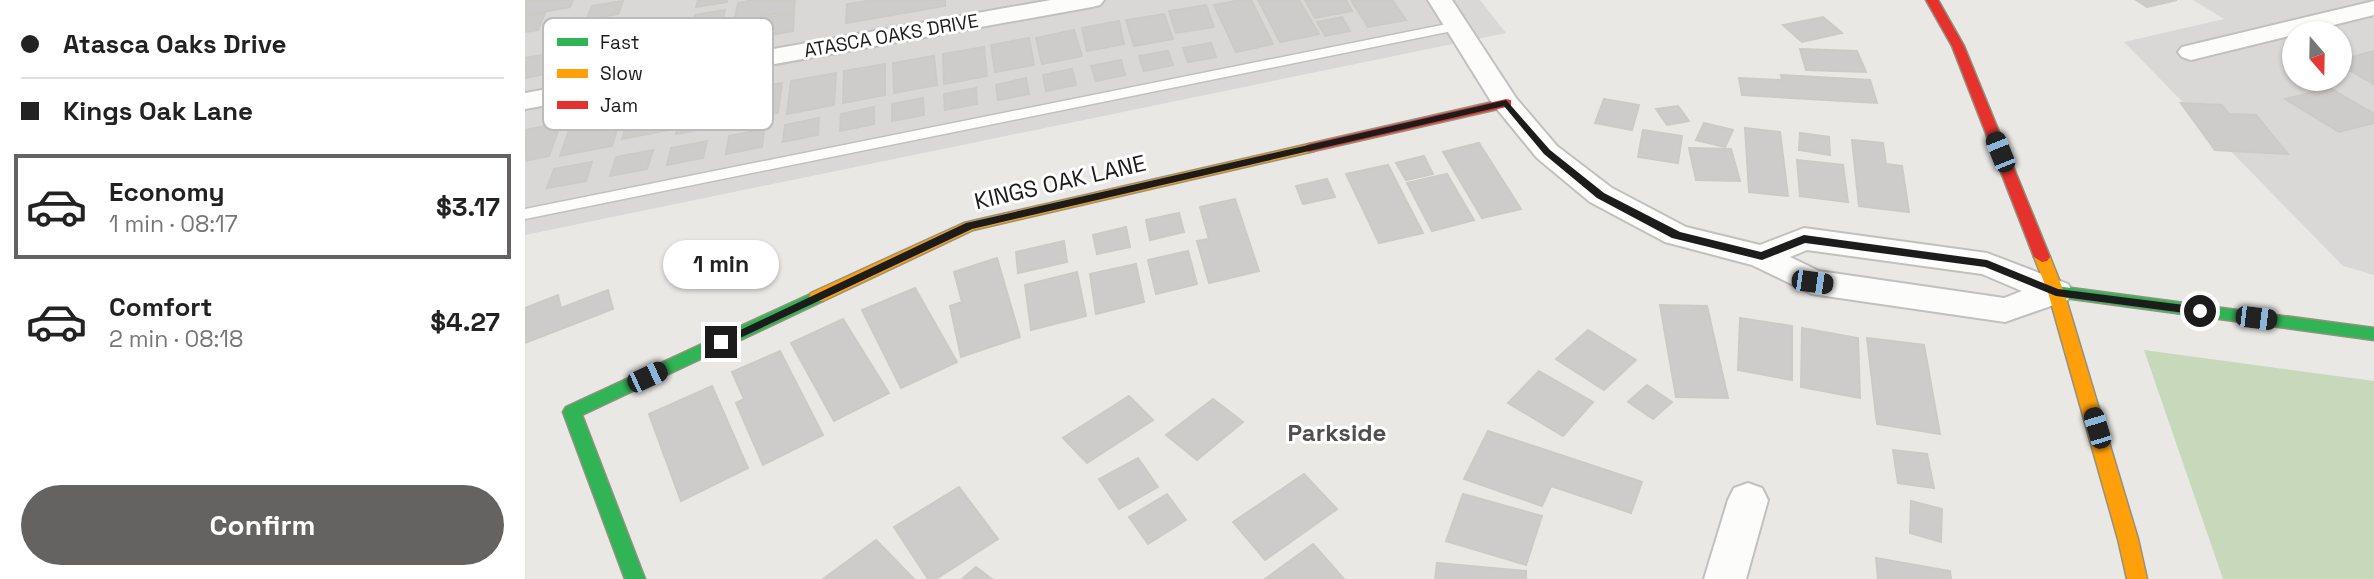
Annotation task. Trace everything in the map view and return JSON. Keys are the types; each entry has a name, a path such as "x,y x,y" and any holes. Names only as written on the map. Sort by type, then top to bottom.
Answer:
{"street":[{"name":"ATASCA OAKS DRIVE","path":"773,57 1092,0"},
{"path":"1440,0 1506,103 1547,152 1601,195 1676,235 1762,256 1812,282 2005,310 2056,292 2374,334"},
{"path":"1932,0 1958,46 2056,292 2128,539 2137,579"},
{"path":"2191,52 2374,8"},
{"name":"ATASCA OAKS DRIVE","path":"525,101 543,98"},
{"name":"KINGS OAK LANE","path":"635,579 572,412 969,226 1506,103"},
{"path":"1725,579 1748,500"}],"lane":[{"path":"525,214 1457,26"}],"shaded area":[{"path":"525,0 1480,0 1506,33 525,235"},
{"path":"2193,0 2374,0 2374,275 2343,266 2124,42 2224,19"}],"green space":[{"path":"2144,350 2374,381 2374,579 2223,579"}],"building":[{"path":"525,0 573,0 570,7 525,15"},
{"path":"698,0 727,2 696,7"},
{"path":"753,0 795,0 794,11 752,18 735,18 738,3"},
{"path":"874,0 945,0 945,6 846,23 847,4"},
{"path":"1251,0 1273,44 1236,52 1214,5"},
{"path":"1258,0 1299,0 1319,34 1280,42"},
{"path":"1305,0 1346,0 1352,11 1315,18"},
{"path":"1351,0 1392,0 1406,20 1368,27"},
{"path":"2136,0 2177,0 2147,7"},
{"path":"623,1 618,14 587,18 592,6"},
{"path":"1206,5 1214,27 1176,33 1169,11"},
{"path":"725,10 723,18 694,18 695,15"},
{"path":"545,13 538,30 525,32 525,16"},
{"path":"794,13 793,31 773,35 773,18 765,18"},
{"path":"1164,14 1173,39 1134,46 1126,20"},
{"path":"1342,17 1350,31 1325,36 1317,22"},
{"path":"1823,17 1842,33 1802,42 1783,25"},
{"path":"1119,21 1124,44 1087,51 1082,28"},
{"path":"1074,30 1082,56 1042,64 1036,38"},
{"path":"1029,38 1034,65 995,72 991,45"},
{"path":"1211,43 1216,57 1188,62 1183,48"},
{"path":"984,47 987,76 944,84 943,54"},
{"path":"1800,49 1857,51 1866,72 1806,70"},
{"path":"1168,51 1173,65 1144,71 1139,56"},
{"path":"2374,51 2374,84 2352,72 2352,57"},
{"path":"543,55 543,74 525,78 525,58"},
{"path":"934,56 937,85 894,93 893,63"},
{"path":"1121,60 1125,75 1096,81 1091,66"},
{"path":"885,64 885,95 843,103 844,71"},
{"path":"1072,69 1076,85 1046,91 1043,75"},
{"path":"836,73 834,105 787,114 791,81"},
{"path":"1781,75 1870,80 1877,103 1742,95 1739,78 1782,80"},
{"path":"1026,78 1029,94 998,100 996,85"},
{"path":"782,83 778,113 773,114 773,85"},
{"path":"976,88 977,104 945,110 944,94"},
{"path":"2318,91 2335,91 2374,114 2374,123 2339,132 2285,99"},
{"path":"923,98 924,115 892,121 892,104"},
{"path":"1604,99 1639,105 1632,130 1595,123"},
{"path":"2181,103 2222,105 2229,114 2256,115 2288,154 2215,150"},
{"path":"1678,106 1689,121 1667,125 1656,109"},
{"path":"874,107 874,124 840,131 841,114"},
{"path":"819,118 818,135 783,142 785,125"},
{"path":"1704,123 1733,130 1725,147 1696,140"},
{"path":"543,126 543,130 558,130 549,156 525,161 525,130"},
{"path":"1745,128 1780,132 1788,196 1749,192"},
{"path":"569,130 617,130 612,146 560,156"},
{"path":"625,130 669,130 622,139"},
{"path":"677,130 697,130 676,134"},
{"path":"764,130 762,147 726,154 729,136"},
{"path":"1643,130 1682,136 1678,163 1638,157"},
{"path":"1800,133 1829,137 1830,155 1799,150"},
{"path":"1852,140 1883,143 1886,164 1902,166 1909,212 1859,206"},
{"path":"707,141 703,158 667,165 671,148"},
{"path":"1479,143 1521,209 1482,218 1443,152"},
{"path":"1689,148 1731,149 1740,181 1696,180"},
{"path":"653,150 647,169 610,176 616,157"},
{"path":"1424,156 1433,174 1406,180 1396,163"},
{"path":"1797,160 1843,165 1848,202 1800,196"},
{"path":"592,162 586,181 547,188 554,169"},
{"path":"1388,165 1423,233 1379,243 1346,174"},
{"path":"1447,174 1474,220 1432,231 1407,183"},
{"path":"1327,179 1335,197 1303,204 1296,186"},
{"path":"1235,199 1259,271 1209,283 1197,241 1209,239 1200,207"},
{"path":"1179,213 1184,232 1150,240 1146,220"},
{"path":"1126,227 1130,247 1097,254 1093,235"},
{"path":"1064,241 1067,262 1018,273 1016,252"},
{"path":"1188,251 1197,284 1156,294 1148,260"},
{"path":"997,258 1020,337 961,357 950,306 962,302 954,272"},
{"path":"1136,264 1144,302 1096,314 1090,274"},
{"path":"1077,272 1086,316 1031,330 1025,285"},
{"path":"915,288 957,362 901,388 862,310"},
{"path":"608,290 613,309 525,343 525,308 558,295 561,308"},
{"path":"1660,305 1707,306 1728,398 1676,397"},
{"path":"1740,318 1792,326 1792,380 1738,370"},
{"path":"843,319 889,393 834,421 791,343"},
{"path":"1802,328 1858,338 1860,398 1801,387"},
{"path":"1588,330 1636,360 1604,390 1556,359"},
{"path":"1867,338 1924,345 1940,434 1877,424"},
{"path":"780,351 823,435 763,465 736,403 744,399 732,372"},
{"path":"1539,371 1593,402 1563,436 1508,403"},
{"path":"1647,385 1672,402 1653,419 1628,402"},
{"path":"712,386 748,468 681,501 649,414"},
{"path":"1129,396 1153,420 1087,463 1063,438"},
{"path":"1213,399 1243,422 1197,460 1166,435"},
{"path":"1488,431 1642,482 1631,513 1551,486 1542,506 1464,479"},
{"path":"1893,450 1927,454 1934,488 1898,483"},
{"path":"1138,458 1158,487 1119,509 1099,479"},
{"path":"1304,474 1337,509 1265,560 1233,522"},
{"path":"959,487 998,539 936,579 928,579 894,527"},
{"path":"1167,494 1186,520 1148,544 1129,517"},
{"path":"1463,494 1542,516 1526,565 1446,541"},
{"path":"1911,501 1942,509 1941,542 1910,533"},
{"path":"876,540 914,579 823,579"},
{"path":"1313,544 1344,579 1265,579"},
{"path":"1876,558 1950,571 1951,579 1878,579"},
{"path":"1437,563 1526,571 1526,579 1435,579"},
{"path":"976,567 992,579 962,579"}],"traffic: fast":[{"path":"2056,292 2374,334"},
{"path":"635,579 572,412 817,297"}],"traffic: slow":[{"path":"817,297 969,226 1309,148"},
{"path":"2042,257 2056,292 2128,539 2137,579"}],"traffic: jam":[{"path":"1932,0 1958,46 2042,257"},
{"path":"1309,148 1506,103"}],"district":[{"name":"Parkside","path":"1337,433"}],"route":[{"path":"721,342 969,226 1506,103 1547,152 1601,195 1676,235 1762,256 1804,239 1987,264 2056,292 2200,311"}]}
